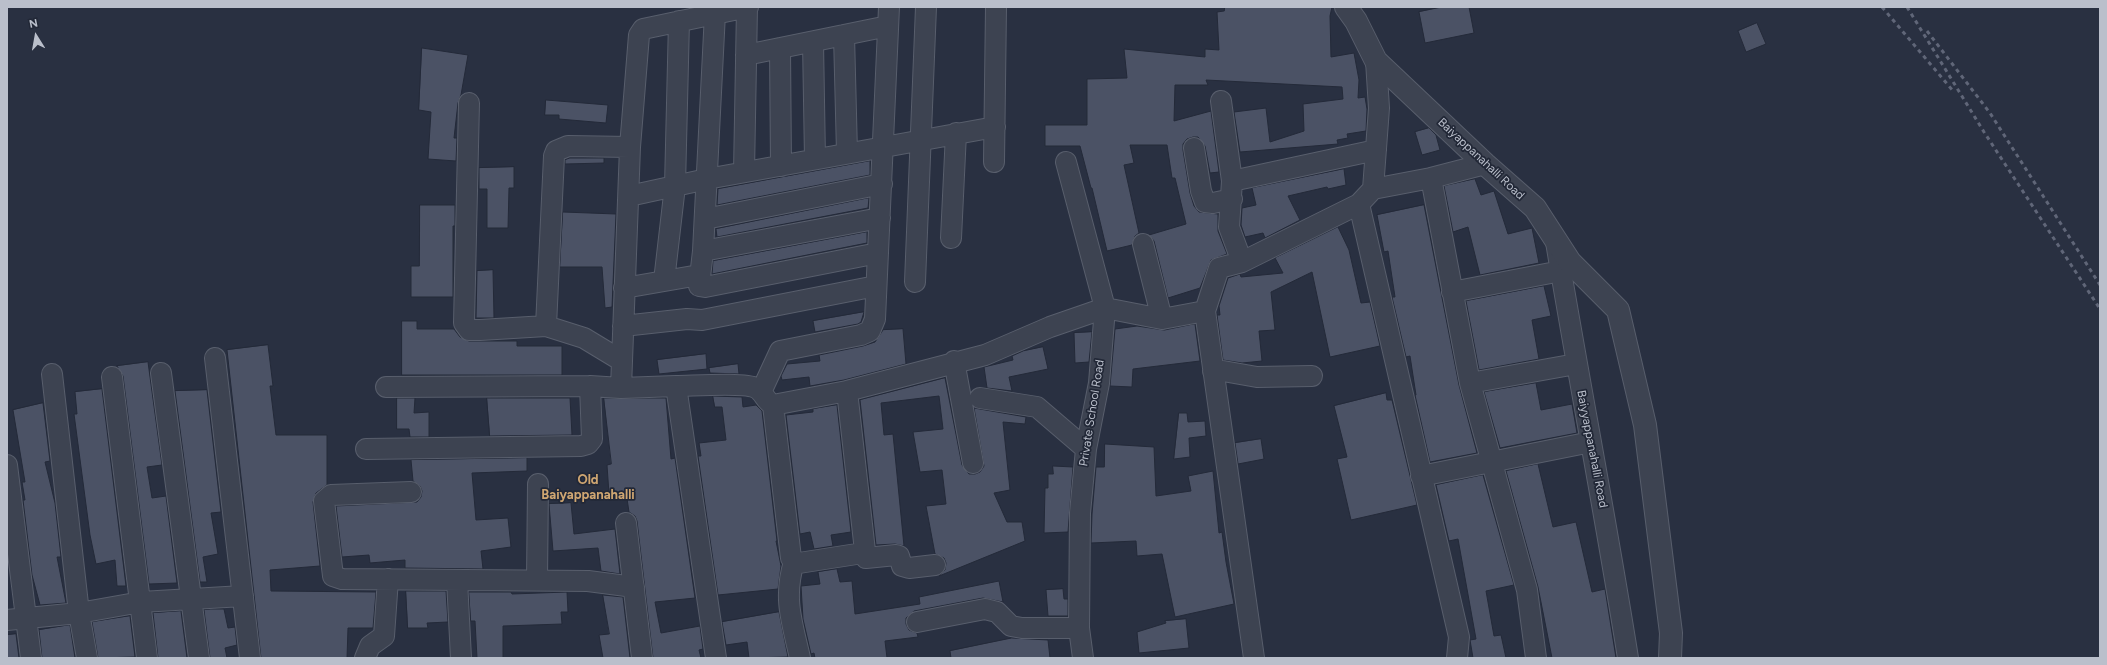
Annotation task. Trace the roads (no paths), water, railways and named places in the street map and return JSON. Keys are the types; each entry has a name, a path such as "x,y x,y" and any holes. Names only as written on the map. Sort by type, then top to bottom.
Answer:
{"street":[{"path":"621,388 624,288 630,196 630,147 639,35 643,29 747,7 744,172"},
{"path":"915,282 926,7"},
{"path":"994,162 996,7"},
{"name":"Baiyappanahalli Road","path":"1346,7 1356,21 1376,61 1485,164 1535,208 1570,262 1618,310 1645,425 1671,633 1670,658"},
{"path":"715,13 705,219 699,286 705,287 878,253"},
{"path":"746,55 844,35 889,17 875,319 870,331 862,335 780,351 767,399 791,558 794,562 799,563 863,553"},
{"path":"664,281 675,186 680,21"},
{"path":"844,35 847,153"},
{"path":"813,42 814,159"},
{"path":"780,48 781,166"},
{"path":"1373,189 1379,108 1376,61"},
{"path":"1221,101 1232,190 1229,227 1242,262"},
{"path":"469,104 464,322 469,330 546,326 584,338 622,361"},
{"path":"630,196 744,172 995,127"},
{"path":"951,238 956,133"},
{"path":"546,326 554,156 556,151 568,146 630,147"},
{"path":"1194,148 1201,191 1205,202 1213,204 1232,190 1376,150"},
{"name":"Private School Road","path":"1066,162 1105,308 1099,383 1086,448 1080,513 1079,628 1084,658"},
{"path":"1254,658 1205,311 1219,268 1242,262 1359,204 1373,189 1430,178 1485,164"},
{"path":"1430,178 1470,383 1526,590 1536,658"},
{"path":"705,219 882,184"},
{"path":"1359,204 1459,638 1459,651 1457,658"},
{"path":"703,251 880,218"},
{"name":"Baiyyappanahalli Road","path":"1556,240 1576,364 1606,519 1628,658"},
{"path":"1143,244 1162,319"},
{"path":"1452,292 1561,271"},
{"path":"624,288 699,275"},
{"path":"623,326 687,319 702,320 876,286"},
{"path":"386,387 590,386 621,388 750,386 767,399 847,391 954,361 985,355 1105,308 1162,319 1205,311"},
{"path":"215,358 250,658"},
{"path":"954,361 973,462"},
{"path":"1470,383 1576,364"},
{"path":"1214,371 1224,370 1257,377 1312,376"},
{"path":"162,373 199,658"},
{"path":"52,374 79,613 87,658"},
{"path":"112,377 147,658"},
{"path":"366,449 573,446 588,444 592,439 590,386"},
{"path":"676,386 716,658"},
{"path":"847,391 865,551 863,553 866,558 871,559 899,556 902,566 909,568 935,565"},
{"path":"980,398 1037,407 1086,448"},
{"path":"1421,476 1590,442"},
{"path":"7,465 16,619 31,658"},
{"path":"537,580 538,484"},
{"path":"411,492 331,496 324,501 334,576 342,579 588,581 634,587"},
{"path":"626,523 642,658"},
{"path":"794,562 788,580 788,601 800,658"},
{"path":"364,658 370,646 384,636 388,579"},
{"path":"458,580 461,658"},
{"path":"16,619 79,613 140,602 243,596"},
{"path":"917,622 985,609 997,612 1010,626 1022,628 1079,628"}],"railway":[{"path":"1882,7 1954,92"},
{"path":"1907,7 1984,132 2100,309"},
{"path":"1927,31 1990,113 2100,285"}],"district":[{"name":"Old Baiyappanahalli","path":"588,488"}]}
